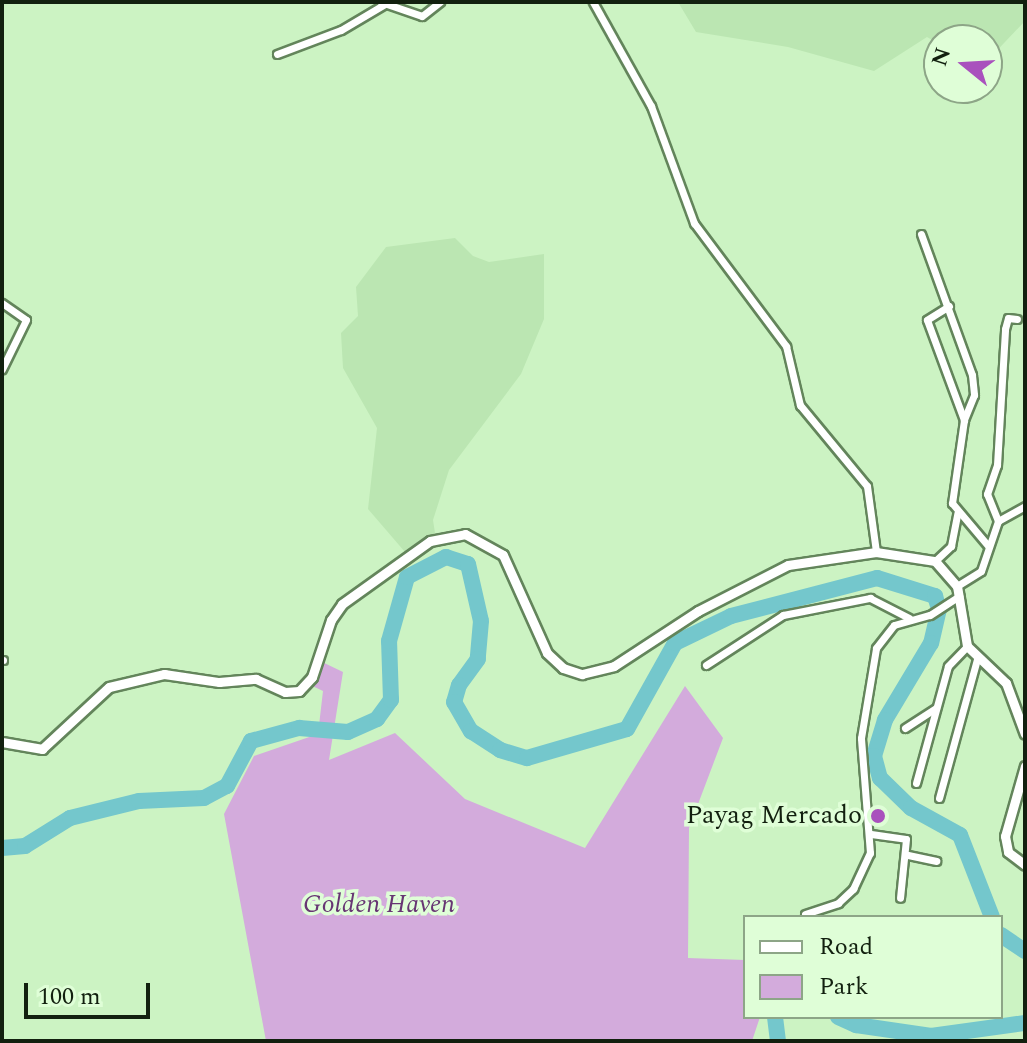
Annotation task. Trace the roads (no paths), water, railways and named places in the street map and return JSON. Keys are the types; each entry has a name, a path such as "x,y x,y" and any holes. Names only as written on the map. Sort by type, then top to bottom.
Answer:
{"main road":[{"path":"2,742 42,749 109,687 164,674 219,682 256,679 285,692 299,691 312,677 331,620 342,604 420,547 446,535 477,536 503,555 547,653 563,668 582,674 614,666 698,611 788,565 876,552 935,561 958,591 967,646 977,659 1006,683 1025,734"},
{"path":"1025,766 1005,836 1008,852 1025,865"}],"street":[{"path":"277,54 341,30 383,3 422,16 440,2"},
{"path":"593,2 651,106 694,223 786,346 800,405 867,486 876,552"},
{"path":"921,234 972,375 974,395 964,420 952,489 957,514 951,546 935,561"},
{"path":"2,369 26,320 3,306"},
{"path":"949,306 927,320 964,420"},
{"path":"805,914 838,903 853,889 864,872 871,834 861,738 868,670 887,631 909,618 930,615 945,608 958,591 981,571 998,521 987,494 997,465 1005,329 1008,318 1017,319"},
{"path":"998,521 1025,506"},
{"path":"957,514 989,547"},
{"path":"706,665 754,630 799,611 870,598 909,618"},
{"path":"916,783 948,666 967,646"},
{"path":"939,798 977,659"},
{"path":"905,728 936,708"},
{"path":"871,834 906,839 908,855 900,898"},
{"path":"908,855 936,861"}],"waterway":[{"path":"2,848 25,846 70,818 139,801 204,798 227,786 251,741 299,728 348,732 377,719 391,700 389,641 407,577 446,557 468,564 481,621 478,659 459,685 454,702 471,731 500,750 527,758 627,729 675,643 731,616 877,578 935,596 939,609 931,643 885,720 874,756 880,778 911,808 960,835 991,915"},
{"path":"1003,936 1025,951"},
{"path":"775,1019 778,1041"},
{"path":"842,1019 856,1025 931,1036 1025,1023"}],"place":[{"name":"Payag Mercado","path":"878,816"}],"park label":[{"name":"Golden Haven","path":"379,905"}]}
